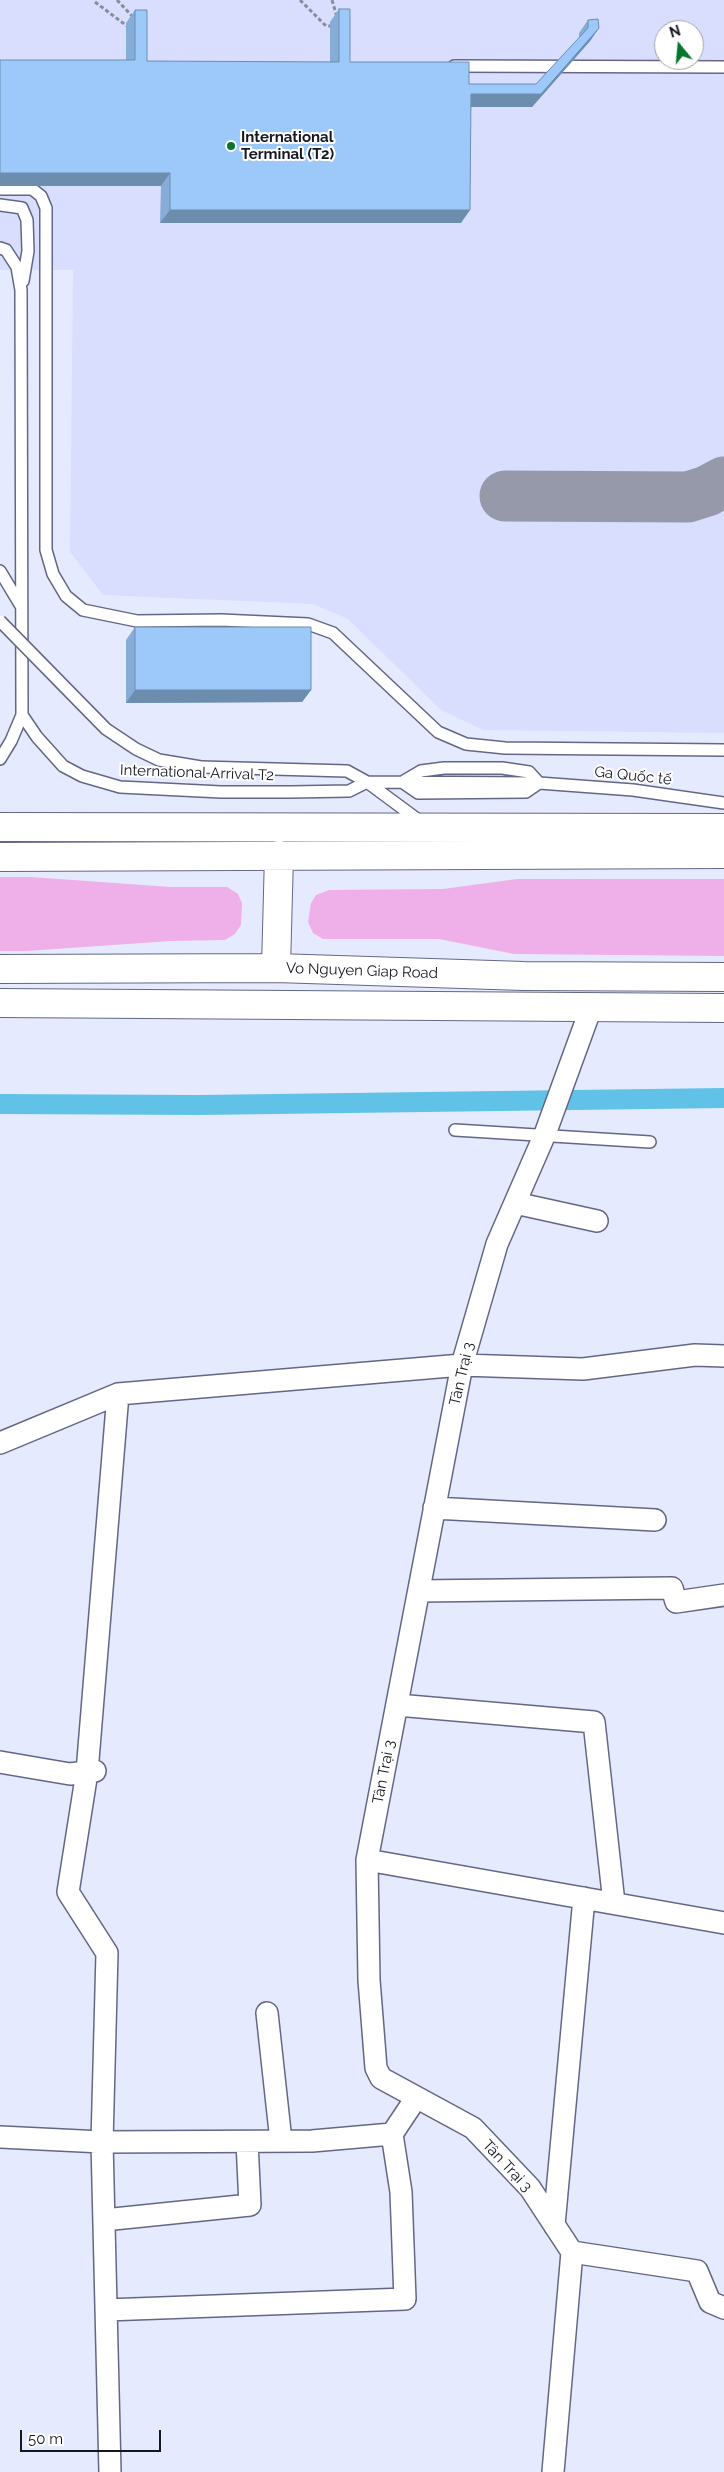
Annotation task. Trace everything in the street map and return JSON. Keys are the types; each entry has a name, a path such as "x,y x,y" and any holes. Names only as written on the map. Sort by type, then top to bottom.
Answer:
{"main road":[{"path":"0,827 724,828"},
{"path":"0,858 724,854"},
{"path":"276,968 278,855"},
{"name":"Vo Nguyen Giap Road","path":"0,969 276,968 524,976 724,977"},
{"path":"0,1003 724,1008"}],"street":[{"name":"Tân Trại 3","path":"572,2252 530,2188 473,2128 381,2078 376,2068 369,1980 367,1860 462,1365 498,1244 545,1134 591,1008"},
{"path":"516,1203 596,1221"},
{"path":"0,1443 118,1394 462,1365 583,1369 695,1355 724,1356"},
{"path":"110,2472 102,2142 107,1953 68,1892 91,1772 118,1394"},
{"path":"434,1508 655,1520"},
{"path":"419,1592 672,1588 676,1602 724,1595"},
{"path":"397,1705 594,1722 614,1903"},
{"path":"0,1762 70,1774 91,1772"},
{"path":"367,1860 724,1923"},
{"path":"554,2225 584,1898"},
{"path":"267,2013 281,2142"},
{"path":"106,2310 405,2299 401,2192 392,2134 416,2098"},
{"path":"0,2137 102,2142 312,2142 392,2134"},
{"path":"104,2220 250,2205 247,2142"},
{"path":"553,2472 572,2252 697,2272 710,2302 724,2308"}],"lane":[{"path":"446,66 724,67"},
{"path":"0,189 32,189 41,196 46,208 46,550 53,574 66,596 83,610 137,621 222,620 308,624 333,633 438,732 466,744 505,748 724,750"},
{"path":"0,205 22,208 27,220 28,251 21,290"},
{"path":"0,248 6,250 17,267 21,290 22,608 22,715 0,759"},
{"path":"0,570 22,608"},
{"path":"0,621 106,729 136,749 159,760 201,767 236,770 346,771 367,782 428,828"},
{"name":"International Arrival T2","path":"22,715 37,737 63,766 82,776 120,787 221,792 349,791 367,782"},
{"name":"Ga Quốc tế","path":"367,782 402,782 421,771 444,768 502,768 529,772 539,783"},
{"name":"Ga Quốc tế","path":"402,782 418,793 526,792 539,783 633,790 724,803"},
{"path":"455,1130 545,1134 650,1142"}],"path":[{"path":"117,0 133,17 133,23"},
{"path":"300,0 326,26 330,26"},
{"path":"332,0 337,14 337,22"},
{"path":"95,2 127,26"}],"shaded area":[{"path":"0,0 724,0 724,733 483,730 441,710 348,619 313,604 103,595 70,552 73,270 0,270"},
{"path":"0,877 31,877 171,887 227,887 238,894 242,903 241,925 235,934 225,940 171,941 26,951 0,951"},
{"path":"517,879 724,879 724,956 514,954 439,939 323,939 313,933 308,922 311,903 316,895 329,890 443,889"}],"building":[{"name":"International Terminal (T2)","path":"339,9 350,9 350,62 469,62 469,84 536,84 588,28 588,20 598,19 599,28 541,94 471,94 470,210 170,210 170,173 0,173 0,60 135,60 135,10 147,10 147,61 339,62"},
{"path":"135,627 311,627 311,690 135,690"}],"waterway":[{"path":"0,1104 200,1105 724,1098"}],"taxiway":[{"path":"505,496 688,497 707,491 724,482"}],"place":[{"name":"International Terminal (T2)","path":"231,146"}]}
